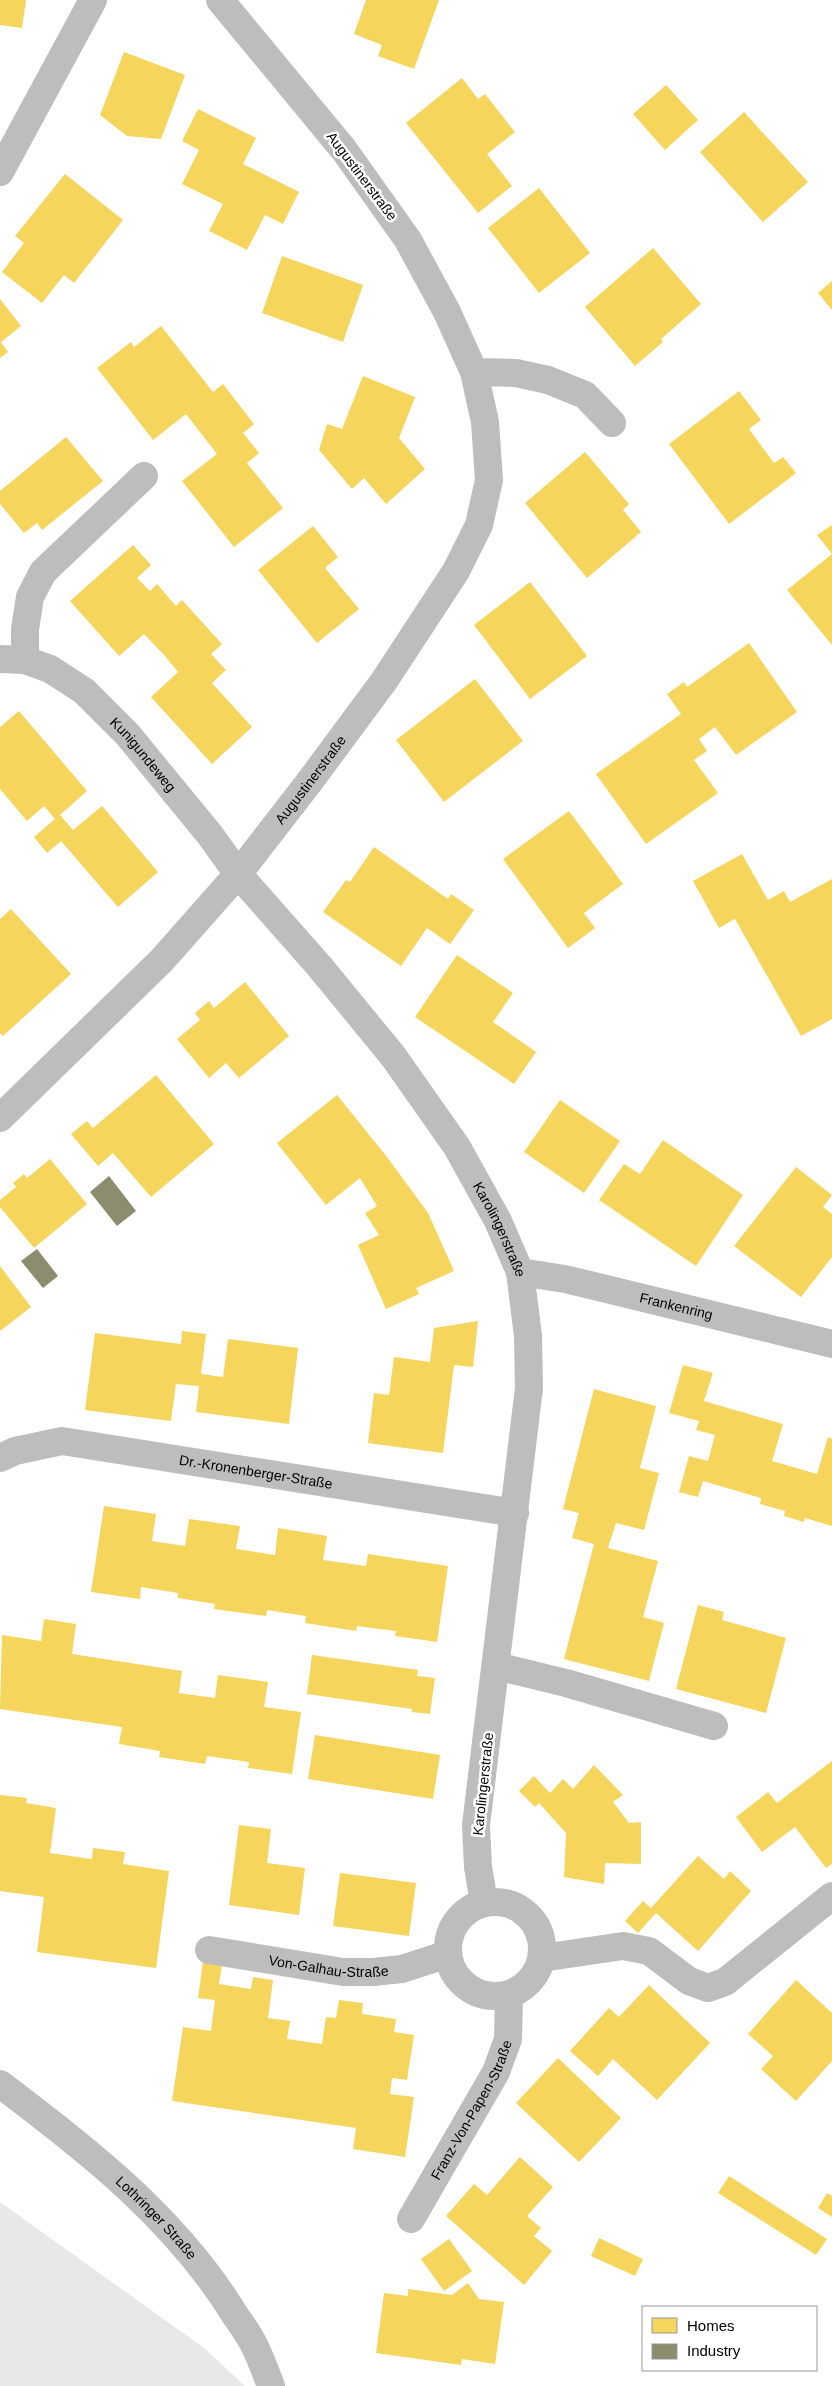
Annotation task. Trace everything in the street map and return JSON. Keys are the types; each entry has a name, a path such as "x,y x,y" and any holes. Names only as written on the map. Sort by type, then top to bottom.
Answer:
{"street":[{"path":"0,172 93,0"},
{"name":"Augustinerstraße","path":"0,1118 162,960 238,874 384,681 456,571 479,525 489,480 485,422 474,372 447,312 408,240 344,150 220,0"},
{"path":"474,372 516,373 548,380 585,395 612,423"},
{"name":"Kunigundeweg","path":"144,476 43,572 30,597 25,630 12,660 50,669 84,691 128,735 210,835 238,874"},
{"name":"Karolingerstraße","path":"238,874 320,967 393,1056 457,1147 498,1221 520,1272 528,1336 529,1388 476,1825 478,1867 484,1903"},
{"name":"Frankenring","path":"520,1272 565,1280 832,1344"},
{"name":"Dr.-Kronenberger-Straße","path":"0,1458 15,1451 62,1441 515,1513"},
{"path":"496,1666 566,1683 714,1726"},
{"path":"542,1958 623,1946 648,1951 689,1981 708,1988 725,1982 832,1896"},
{"path":"484,1903 508,1904 528,1915 540,1936 542,1958 535,1974 524,1987 509,1995 488,1996 469,1989 455,1974 448,1954 450,1932 464,1913 484,1903"},
{"name":"Von-Galhau-Straße","path":"209,1950 343,1972 402,1968 448,1954"},
{"name":"Franz-Von-Papen-Straße","path":"410,2219 496,2072 508,2040 509,1995"},
{"name":"Lothringer Straße","path":"0,2084 81,2145 140,2198 186,2246 218,2288 255,2347 271,2386"}],"shaded area":[{"path":"0,2202 204,2348 245,2386 0,2386"}],"building: Homes":[{"path":"0,0 26,0 22,28 0,25"},
{"path":"366,0 439,0 414,69 378,56 382,45 354,34"},
{"path":"124,52 185,75 161,139 127,136 100,115"},
{"path":"462,78 478,99 485,94 515,132 487,154 512,186 478,213 406,123"},
{"path":"666,85 698,120 665,150 633,114"},
{"path":"198,109 256,138 243,164 299,192 283,224 265,215 247,250 209,231 223,204 182,184 199,150 182,141"},
{"path":"744,112 808,182 763,222 700,152"},
{"path":"65,174 123,220 74,283 64,275 42,303 2,272 24,243 15,236"},
{"path":"539,188 590,253 539,293 488,228"},
{"path":"653,248 701,304 661,339 663,342 635,366 585,307"},
{"path":"282,256 363,285 343,342 262,313"},
{"path":"832,281 832,310 818,293"},
{"path":"0,299 21,326 1,342 8,352 0,358"},
{"path":"161,326 213,392 223,384 254,424 243,433 259,453 247,463 283,508 234,547 182,481 217,454 186,414 153,440 97,368 131,342 134,347"},
{"path":"363,376 415,397 399,438 425,469 386,504 364,478 352,489 319,450 327,424 342,429"},
{"path":"739,391 761,420 749,429 774,463 783,457 796,473 729,524 669,444"},
{"path":"66,437 103,481 42,530 37,523 24,533 0,504 0,491"},
{"path":"585,452 629,504 623,510 641,532 587,578 525,503"},
{"path":"832,525 832,554 817,535"},
{"path":"313,526 338,557 325,568 359,609 317,643 258,570"},
{"path":"133,545 151,565 137,578 150,591 157,584 176,606 182,600 222,644 211,654 226,670 212,683 252,727 212,764 151,697 178,672 165,656 144,634 119,656 70,601"},
{"path":"832,554 832,645 787,590"},
{"path":"530,582 587,656 530,699 474,625"},
{"path":"749,643 797,712 736,755 715,727 699,739 707,751 694,760 718,793 646,844 596,774 681,714 667,694 684,682 687,687"},
{"path":"475,679 523,741 444,802 396,740"},
{"path":"19,711 87,791 60,815 73,830 102,806 158,872 118,907 61,841 47,853 34,837 55,819 44,806 27,821 0,789 0,727"},
{"path":"569,811 623,884 584,913 595,928 568,948 503,859"},
{"path":"374,847 448,899 451,894 474,910 450,944 427,928 401,966 323,912 346,880 350,882"},
{"path":"742,854 768,900 784,891 790,902 832,879 832,1019 801,1036 735,919 719,928 693,881"},
{"path":"11,909 71,974 3,1036 0,1033 0,919"},
{"path":"457,955 513,993 493,1022 536,1052 514,1084 415,1017"},
{"path":"245,982 289,1036 239,1078 226,1063 209,1078 177,1039 200,1020 195,1013 209,1001 214,1008"},
{"path":"156,1075 214,1144 151,1197 113,1153 98,1166 71,1134 87,1121 93,1128"},
{"path":"337,1095 387,1157 428,1213 454,1271 416,1288 419,1294 386,1309 358,1245 379,1235 365,1213 377,1206 360,1178 326,1205 277,1143"},
{"path":"560,1100 620,1141 584,1193 524,1152"},
{"path":"663,1140 743,1195 696,1266 599,1200 624,1164 640,1174"},
{"path":"50,1159 87,1204 34,1248 0,1207 0,1200 16,1187 13,1183 24,1174 27,1178"},
{"path":"796,1167 832,1195 823,1207 832,1214 832,1257 801,1297 734,1246"},
{"path":"0,1266 31,1307 0,1331"},
{"path":"478,1321 473,1367 454,1365 443,1453 368,1443 374,1393 389,1395 394,1357 430,1362 434,1328"},
{"path":"182,1331 206,1334 201,1374 223,1377 228,1339 298,1348 289,1424 196,1412 199,1386 176,1384 171,1421 85,1410 95,1333 181,1344"},
{"path":"683,1365 713,1373 704,1401 783,1424 772,1461 817,1474 828,1437 832,1439 832,1526 805,1518 804,1522 784,1516 785,1511 760,1504 761,1498 703,1481 698,1497 679,1492 689,1456 708,1461 715,1435 696,1430 699,1421 669,1413"},
{"path":"594,1389 656,1406 640,1468 659,1473 644,1530 616,1523 608,1548 658,1561 643,1617 664,1623 649,1681 564,1659 594,1544 572,1538 579,1513 563,1509"},
{"path":"104,1506 156,1514 152,1541 185,1546 189,1519 240,1526 236,1549 275,1555 278,1528 327,1536 323,1560 366,1566 368,1554 448,1566 437,1642 395,1636 396,1631 357,1626 356,1631 305,1623 306,1616 267,1610 266,1616 214,1609 215,1604 178,1598 178,1593 141,1587 140,1599 91,1592"},
{"path":"698,1605 724,1612 722,1620 786,1638 766,1713 676,1689"},
{"path":"44,1619 76,1624 72,1654 182,1671 179,1693 215,1698 218,1675 268,1682 264,1707 301,1712 292,1774 248,1768 249,1762 207,1756 205,1764 159,1757 160,1751 119,1744 122,1727 0,1709 2,1635 41,1641"},
{"path":"312,1655 418,1670 417,1676 435,1678 430,1714 412,1712 412,1709 307,1694"},
{"path":"315,1735 440,1755 433,1799 308,1779"},
{"path":"832,1761 832,1864 826,1868 795,1827 762,1852 736,1817 768,1792 777,1803"},
{"path":"594,1765 623,1795 613,1802 629,1823 641,1822 641,1864 605,1863 604,1884 564,1877 566,1833 539,1803 535,1807 519,1791 534,1776 550,1793 563,1779 573,1789"},
{"path":"0,1795 27,1798 26,1803 56,1808 50,1853 92,1859 93,1848 125,1852 123,1864 169,1871 156,1968 37,1952 44,1897 0,1891"},
{"path":"239,1825 271,1829 267,1863 305,1868 299,1915 229,1905"},
{"path":"698,1856 724,1879 730,1871 751,1891 698,1951 656,1913 638,1933 625,1921 643,1901 651,1908"},
{"path":"340,1873 416,1883 409,1936 333,1926"},
{"path":"203,1962 222,1965 219,1984 251,1989 253,1977 273,1980 268,2018 290,2021 287,2039 322,2044 326,2017 336,2018 339,2000 363,2003 362,2014 396,2019 394,2032 414,2035 407,2080 392,2078 390,2094 414,2097 405,2157 353,2149 356,2128 172,2101 183,2027 211,2031 215,2000 198,1998"},
{"path":"796,1980 832,2013 832,2061 796,2101 761,2069 773,2056 748,2034"},
{"path":"649,1985 710,2043 657,2100 613,2059 598,2076 570,2051 609,2008 619,2017"},
{"path":"558,2058 621,2118 579,2162 516,2103"},
{"path":"520,2157 553,2187 527,2216 541,2228 534,2236 552,2251 524,2285 446,2216 474,2184 487,2195"},
{"path":"729,2176 827,2239 816,2255 718,2193"},
{"path":"827,2193 832,2196 832,2217 818,2208"},
{"path":"599,2238 643,2259 635,2276 591,2256"},
{"path":"449,2239 472,2271 444,2291 421,2259"},
{"path":"468,2283 479,2299 504,2302 495,2364 462,2359 461,2365 376,2353 384,2293 408,2296 408,2289 452,2295"}],"building: Industry":[{"path":"109,1176 136,1211 117,1226 90,1192"},
{"path":"37,1249 58,1276 43,1288 21,1261"}]}
